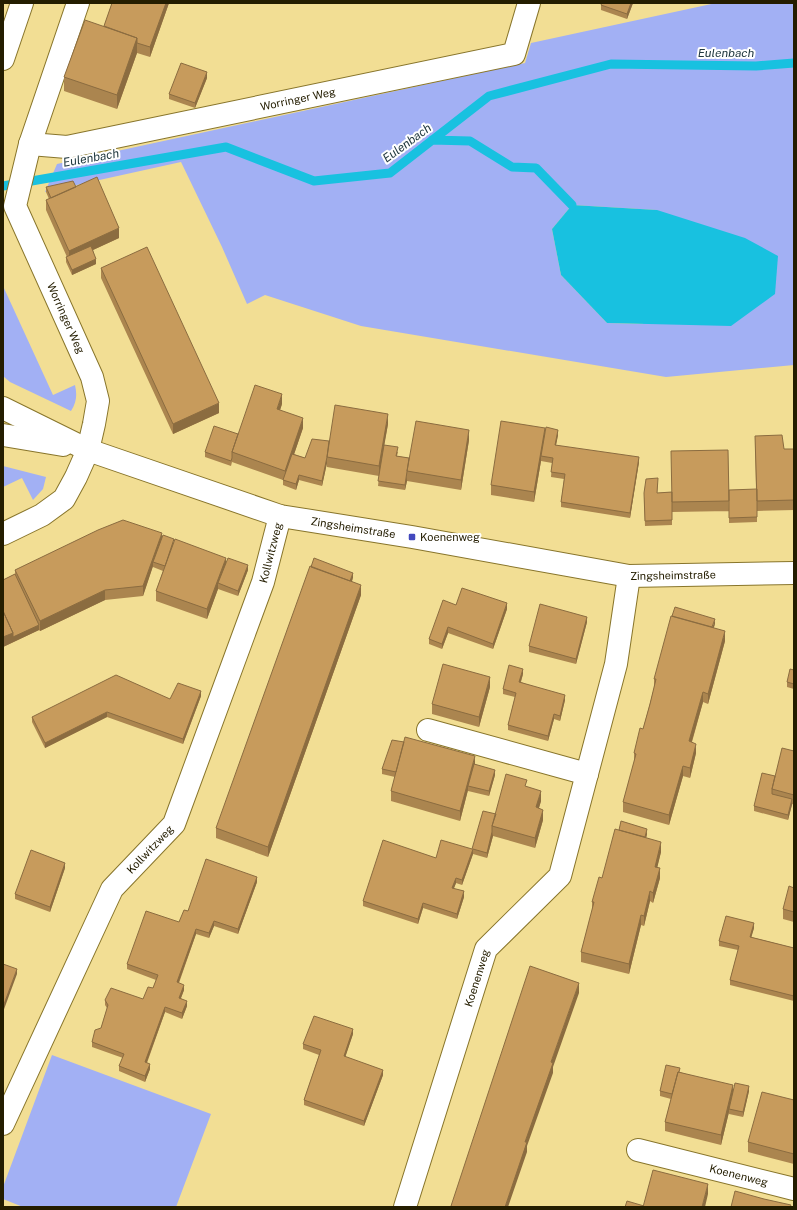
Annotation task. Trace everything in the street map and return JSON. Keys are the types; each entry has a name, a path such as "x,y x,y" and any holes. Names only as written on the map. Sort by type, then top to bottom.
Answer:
{"street":[{"path":"3,59 22,3"},
{"name":"Worringer Weg","path":"78,3 28,153 15,206 92,377 98,400 88,450"},
{"name":"Worringer Weg","path":"28,153 67,147 514,54 529,3"},
{"name":"Zingsheimstraße","path":"3,408 88,450 280,516 412,537 629,576 794,573"},
{"name":"Zingsheimstraße","path":"3,435 88,450"},
{"path":"3,534 42,515 64,499 88,450"},
{"name":"Kollwitzweg","path":"3,1124 112,889 174,824 263,582 280,516"},
{"name":"Koenenweg","path":"405,1207 486,949 560,876 616,664 629,576"},
{"path":"428,730 587,774"},
{"name":"Koenenweg","path":"638,1150 794,1189"}],"shaded area":[{"path":"716,3 794,3 794,365 666,377 361,326 265,295 247,304 222,247 181,162 45,192 57,164 525,63 531,43","holes":["572,205 657,210 643,324 607,323 561,275 552,229"]},
{"path":"572,205 657,210 745,238 778,256 775,294 731,326 607,323 561,275 552,229"},
{"path":"3,286 53,395 75,385 76,398 71,411 10,382 3,376"},
{"path":"3,466 46,477 43,489 33,500 22,478 3,487"},
{"path":"52,1055 211,1114 176,1207 23,1207 3,1199 3,1187"}],"building":[{"path":"112,3 166,3 150,47 137,43 137,38 104,26"},
{"path":"602,3 631,3 627,14 601,5"},
{"path":"85,20 137,38 117,95 64,77"},
{"path":"181,63 207,72 195,103 169,94"},
{"path":"97,177 119,228 69,251 46,200"},
{"path":"73,181 76,187 51,198 46,187"},
{"path":"91,246 96,259 72,270 66,257"},
{"path":"147,247 219,403 173,424 101,268"},
{"path":"255,385 282,394 277,409 303,418 285,471 232,452"},
{"path":"335,405 388,414 379,466 327,457"},
{"path":"416,421 469,430 461,480 407,471"},
{"path":"501,421 545,428 534,492 491,485"},
{"path":"214,426 238,434 232,452 231,461 205,452"},
{"path":"546,427 558,430 555,445 639,457 630,513 561,502 565,474 551,472 553,458 541,456"},
{"path":"782,435 784,449 794,449 794,500 757,501 755,436"},
{"path":"312,439 329,441 322,481 299,475 296,484 283,480 292,454 305,458"},
{"path":"384,445 398,447 396,456 409,458 405,485 378,481"},
{"path":"728,450 729,501 672,502 671,451"},
{"path":"658,478 657,493 672,492 672,520 645,521 644,493 646,479"},
{"path":"757,489 757,517 729,518 729,490"},
{"path":"123,520 162,533 143,586 105,590 40,621 15,570 98,530"},
{"path":"163,535 174,539 165,566 153,562"},
{"path":"175,539 226,558 207,609 156,591"},
{"path":"228,558 248,565 238,591 218,583"},
{"path":"314,558 353,573 350,581 311,567"},
{"path":"310,566 361,585 268,847 216,828"},
{"path":"15,574 39,625 13,637 13,633 3,611 3,580"},
{"path":"462,588 507,603 493,644 448,627 442,644 429,639 443,600 456,605"},
{"path":"540,604 587,617 576,659 529,646"},
{"path":"675,607 715,619 712,627 672,616"},
{"path":"3,611 13,633 3,637"},
{"path":"671,616 725,631 708,694 703,692 689,741 696,744 690,768 683,766 669,815 623,802 636,754 634,753 640,728 643,729 650,704 656,679 654,679"},
{"path":"443,664 490,677 479,717 432,704"},
{"path":"509,665 523,669 519,682 565,695 560,716 554,714 548,736 508,725 516,693 503,689"},
{"path":"790,669 794,670 794,684 787,682"},
{"path":"116,675 170,699 178,683 201,691 183,739 107,712 45,743 32,717"},
{"path":"405,737 475,756 460,811 391,791"},
{"path":"392,740 404,742 396,772 382,769"},
{"path":"782,748 794,751 794,795 772,789"},
{"path":"474,764 495,770 489,791 468,786"},
{"path":"762,773 775,776 772,794 792,799 788,815 754,806"},
{"path":"506,774 527,780 525,786 541,791 536,807 543,810 535,838 492,826"},
{"path":"483,811 496,814 487,853 473,849 462,880 456,878 452,888 464,891 457,914 423,903 418,919 363,901 383,840 436,858 441,840 472,849"},
{"path":"621,821 647,829 645,837 619,830"},
{"path":"615,829 661,842 655,867 660,868 653,893 650,891 644,916 641,915 629,964 581,952 594,902 592,902 599,877 602,878"},
{"path":"31,850 65,863 50,907 15,894"},
{"path":"206,859 257,877 238,929 214,921 209,933 196,929 177,982 184,985 179,998 187,1001 182,1013 165,1007 145,1062 150,1064 145,1076 119,1066 124,1054 92,1042 95,1030 101,1028 108,1005 105,1000 111,988 143,999 148,987 153,988 158,975 127,964 146,911 179,922 184,910 188,911"},
{"path":"789,886 794,888 794,912 783,909"},
{"path":"726,916 754,923 750,937 794,948 794,996 730,980 739,946 719,941"},
{"path":"3,964 17,969 3,1007"},
{"path":"530,966 579,983 551,1062 553,1063 525,1142 527,1142 505,1207 454,1207 451,1206"},
{"path":"314,1016 353,1029 344,1056 383,1070 364,1121 304,1100 321,1050 303,1044"},
{"path":"666,1065 680,1068 672,1094 660,1091"},
{"path":"678,1072 733,1085 721,1135 665,1122"},
{"path":"735,1083 749,1086 743,1112 729,1109"},
{"path":"762,1092 794,1100 794,1154 748,1142"},
{"path":"653,1170 708,1184 702,1207 643,1207"},
{"path":"735,1191 791,1205 790,1207 731,1207"},
{"path":"627,1201 644,1206 625,1207"}],"waterway":[{"name":"Eulenbach","path":"3,186 226,147 314,181 390,173 489,96 611,64 756,66 794,63"},
{"path":"432,140 470,141 512,167 536,168 572,205"}],"place":[{"name":"Koenenweg","path":"412,537"}]}
